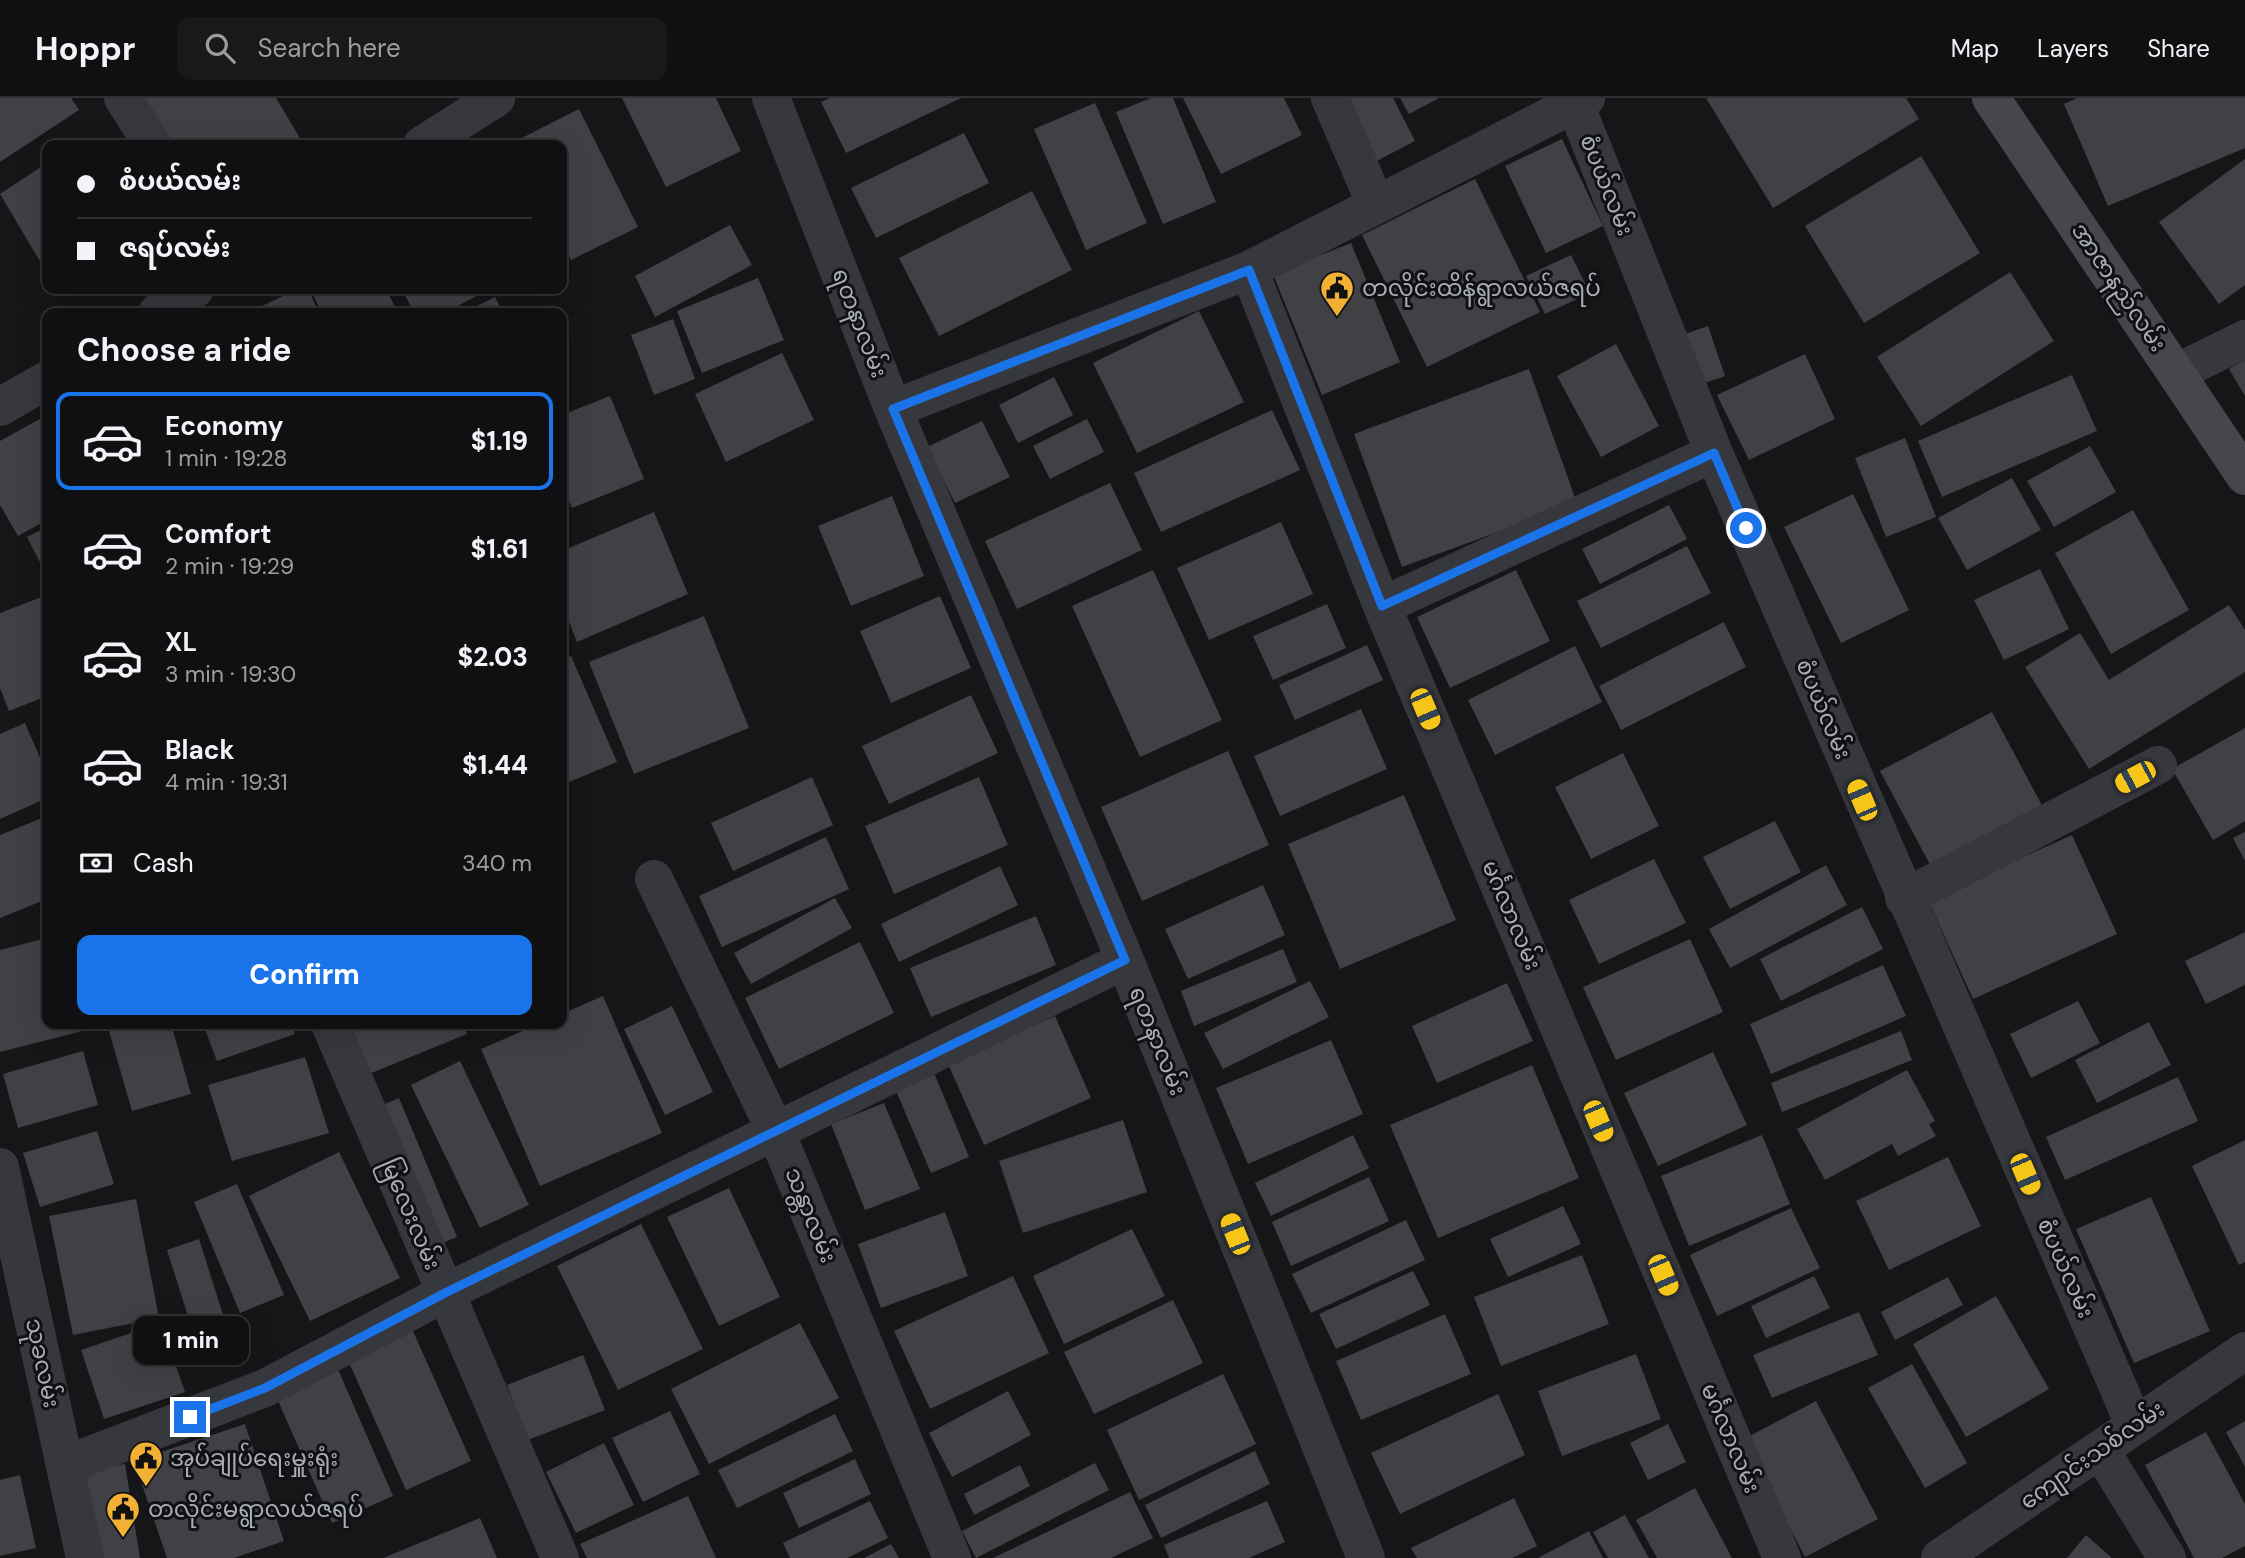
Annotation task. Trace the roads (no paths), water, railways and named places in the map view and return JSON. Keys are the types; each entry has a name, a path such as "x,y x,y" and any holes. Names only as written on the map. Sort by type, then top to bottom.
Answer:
{"street":[{"path":"123,98 150,140"},
{"path":"430,140 496,98"},
{"name":"ရတနာလမ်း","path":"771,98 893,409 1125,960 1366,1558"},
{"path":"1330,98 1376,205"},
{"name":"အာဇာနည်လမ်း","path":"1992,98 2245,476"},
{"path":"893,409 1249,270 1581,101"},
{"name":"စံပယ်လမ်း","path":"1581,101 1714,453 1904,898 2134,1424"},
{"name":"မင်္ဂလာလမ်း","path":"1249,270 1382,606 1782,1558"},
{"path":"165,308 187,294"},
{"path":"2176,373 2245,340"},
{"path":"0,407 42,383"},
{"path":"1382,606 1714,453"},
{"path":"1904,898 2158,765"},
{"name":"သန္တာလမ်း","path":"654,879 776,1132 952,1558"},
{"path":"65,1465 265,1388 445,1293 1125,960"},
{"name":"မြလေးလမ်း","path":"332,1029 560,1558"},
{"name":"သုခလမ်း","path":"0,1167 85,1558"},
{"name":"ကျောင်းသစ်လမ်း","path":"1940,1558 2101,1451 2134,1424 2245,1352"},
{"path":"2101,1451 2167,1558"}],"place":[{"name":"တလိုင်းထိန်ရွာလယ်ဇရပ်","path":"1337,318"},
{"name":"အုပ်ချုပ်ရေးမှူးရုံး","path":"146,1488"},
{"name":"တလိုင်းမရွာလယ်ဇရပ်","path":"123,1539"}]}
